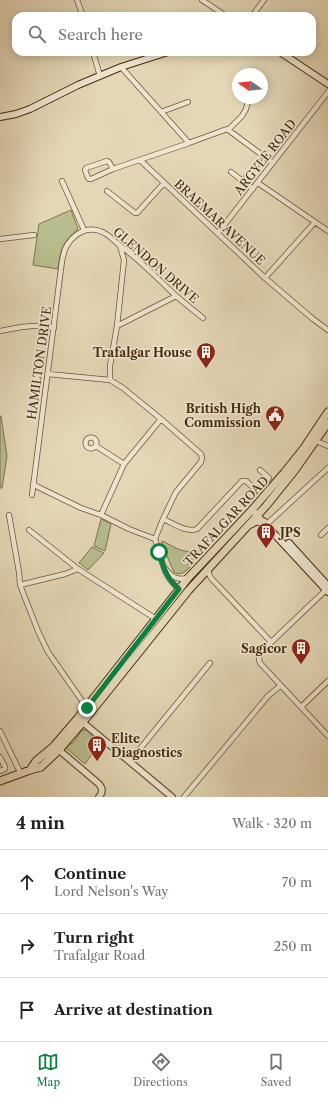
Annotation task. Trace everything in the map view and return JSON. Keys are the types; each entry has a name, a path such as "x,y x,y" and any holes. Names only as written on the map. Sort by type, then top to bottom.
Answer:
{"main road":[{"path":"0,117 16,114 30,109 78,85 121,67 155,56"},
{"path":"286,56 328,84"},
{"name":"TRAFALGAR ROAD","path":"0,781 41,767 59,750 89,709 124,656 156,619 188,578 253,509 296,459 328,412"},
{"name":"TRAFALGAR ROAD","path":"89,709 188,591 266,506 295,470 328,423"},
{"path":"266,506 264,510 266,521"},
{"path":"253,509 266,521 328,589"},
{"path":"247,526 256,521 266,521"},
{"path":"179,589 188,591"},
{"name":"TRAFALGAR ROAD","path":"30,770 36,761 54,747 81,720"}],"street":[{"path":"78,0 82,12"},
{"path":"202,0 220,12"},
{"path":"255,12 264,0"},
{"path":"94,56 100,76"},
{"path":"121,67 189,143"},
{"name":"ARGYLE ROAD","path":"218,233 328,92"},
{"path":"161,112 188,102"},
{"path":"228,130 242,116 247,104"},
{"path":"113,169 109,162 106,162 86,168 85,170 89,179 223,130 228,130 273,163"},
{"name":"BRAEMAR AVENUE","path":"140,160 265,278 312,319 328,330"},
{"path":"243,181 259,162"},
{"path":"231,172 253,189"},
{"path":"62,181 84,230"},
{"path":"107,191 137,214 164,183"},
{"path":"258,183 328,231"},
{"path":"265,278 315,222"},
{"name":"HAMILTON DRIVE","path":"32,495 62,260 65,249 73,237 84,230"},
{"name":"GLENDON DRIVE","path":"84,230 94,230 107,234 120,246 132,254 176,296 203,318"},
{"path":"0,239 34,235"},
{"path":"110,380 110,366 117,326 124,260 120,246"},
{"path":"117,326 176,296"},
{"path":"0,332 33,325 54,328"},
{"path":"48,374 110,380 123,388 201,454 202,458 199,466 176,492 154,540"},
{"path":"101,515 124,464 161,419"},
{"path":"316,441 328,446"},
{"path":"96,446 124,464"},
{"path":"266,521 328,468"},
{"path":"163,519 186,530 192,531 197,529 242,481 246,481 257,491 259,491 269,478 260,470"},
{"path":"33,484 81,508 101,515 154,540 157,544 166,576 172,584 179,589"},
{"path":"9,515 20,585 38,631 48,652 89,709"},
{"path":"321,535 328,528"},
{"path":"29,530 78,569 156,619"},
{"path":"163,565 172,576 183,579 188,578"},
{"path":"209,568 211,578 271,642"},
{"path":"20,585 65,574 78,569"},
{"path":"87,582 91,577"},
{"path":"328,589 259,655 260,663 328,736"},
{"path":"130,761 210,663"},
{"path":"301,707 328,681"},
{"path":"184,797 268,696 280,686"},
{"path":"81,720 172,797"},
{"path":"0,731 21,774"},
{"path":"59,750 102,786 102,792 99,797"},
{"path":"0,757 5,769 0,772"}],"green space":[{"path":"71,210 78,229 63,246 58,269 33,265 39,224"},
{"path":"0,416 7,456 2,488 0,488"},
{"path":"101,519 111,524 105,551 94,546"},
{"path":"162,541 188,552 207,550 186,571 177,574 174,572 162,545"},
{"path":"92,547 104,553 88,570 79,563"},
{"path":"82,730 87,730 100,742 85,764 66,748 68,745 73,743"}],"place":[{"name":"Trafalgar House","path":"206,369"},
{"name":"British High Commission","path":"275,432"},
{"name":"JPS","path":"266,549"},
{"name":"Sagicor","path":"301,665"},
{"name":"Elite Diagnostics","path":"97,762"}],"route":[{"path":"87,708 179,589 172,584 166,576 159,552"}]}
